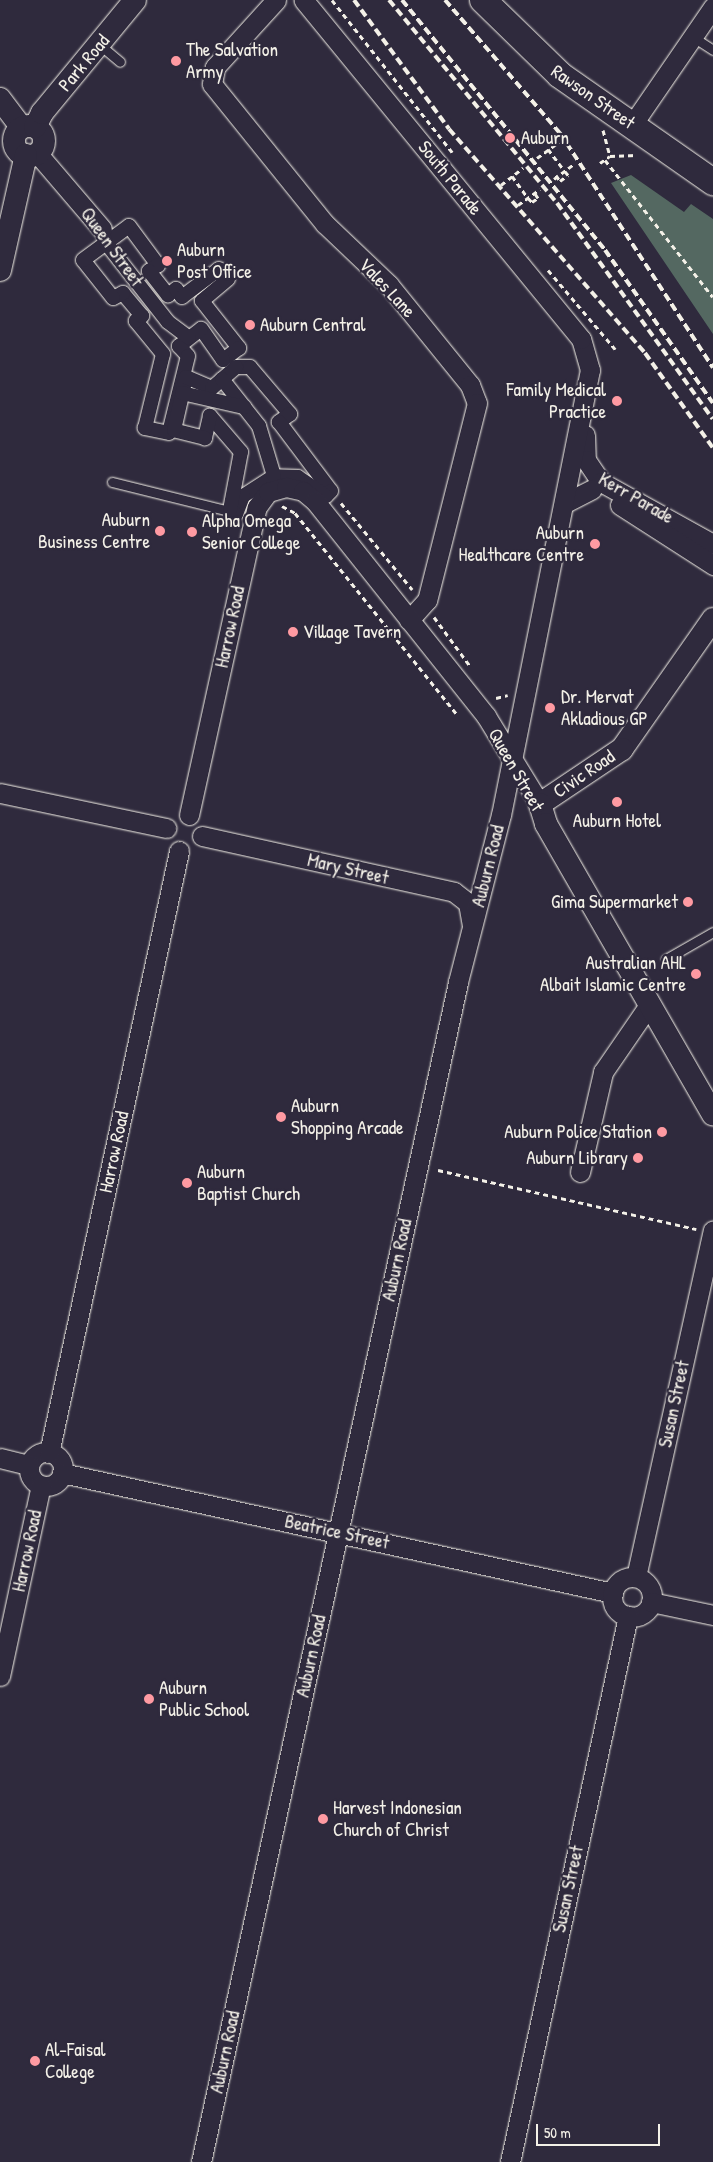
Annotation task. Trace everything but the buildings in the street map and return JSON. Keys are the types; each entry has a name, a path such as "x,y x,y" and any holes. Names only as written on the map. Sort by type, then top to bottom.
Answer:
{"main road":[{"name":"Rawson Street","path":"483,0 560,75 713,182"}],"street":[{"name":"Park Road","path":"28,127 100,44 135,0"},
{"name":"Vales Lane","path":"276,0 215,67 212,84 325,224 389,285 470,385 477,403 427,600 409,620"},
{"name":"South Parade","path":"304,0 581,339 590,358"},
{"path":"632,125 713,7"},
{"path":"0,99 28,127 15,145 32,154 0,270"},
{"name":"Queen Street","path":"32,154 104,236 168,322 189,338"},
{"path":"129,226 158,265 149,272 168,295 176,289 182,297 219,269 228,280 202,301 239,348 223,360 201,329 179,346 188,356 169,433 145,428 163,354 136,321 142,316 123,293 113,298 83,260 104,236 129,226"},
{"name":"Auburn Road","path":"201,2162 472,925 512,764 584,406 590,358"},
{"path":"236,367 250,367 290,414 278,422 331,491 326,496 298,477 274,476 243,496 238,513 242,452 210,416 205,438 174,430 186,377 212,388 236,367"},
{"path":"222,379 259,426 274,476"},
{"path":"182,393 244,406"},
{"name":"Kerr Parade","path":"584,406 583,446 591,473 713,544"},
{"name":"Kerr Parade","path":"572,460 592,489 713,565"},
{"name":"Harrow Road","path":"189,815 238,513 277,489 295,488 315,501"},
{"name":"Kerr Parade","path":"565,503 592,489"},
{"name":"Queen Street","path":"315,501 486,716 512,764 540,804 546,824 713,1114"},
{"name":"Civic Road","path":"540,804 622,749 713,619"},
{"path":"486,716 506,723 522,715"},
{"path":"0,793 166,828"},
{"path":"189,815 199,823 202,836 194,848 179,851 168,842 166,828 175,817 189,815"},
{"name":"Mary Street","path":"202,836 454,892 468,904 472,925"},
{"name":"Harrow Road","path":"49,1452 179,851"},
{"path":"580,1172 603,1072 649,1005"},
{"name":"Susan Street","path":"636,1577 712,1231"},
{"path":"49,1452 58,1458 62,1473 56,1482 41,1485 30,1475 29,1465 39,1453 49,1452"},
{"path":"0,1458 29,1465"},
{"name":"Beatrice Street","path":"62,1473 613,1593"},
{"name":"Harrow Road","path":"0,1676 41,1485"},
{"path":"636,1577 650,1589 651,1602 640,1615 628,1616 617,1610 613,1593 624,1579 636,1577"},
{"path":"651,1602 713,1615"},
{"name":"Susan Street","path":"510,2162 628,1616"}],"lane":[{"path":"693,36 713,50"},
{"path":"100,44 120,62"},
{"path":"112,482 238,513"},
{"path":"666,959 713,932"}],"path":[{"name":"South Parade","path":"332,0 451,150 453,162"},
{"path":"602,128 610,156"},
{"path":"537,158 559,142"},
{"path":"548,149 564,170 568,175 560,181 554,177 564,170 575,163"},
{"path":"600,163 610,156 638,155"},
{"path":"604,160 713,297"},
{"path":"501,185 523,168"},
{"path":"512,176 532,202 538,198 534,192"},
{"path":"518,205 540,189"},
{"path":"331,491 415,594"},
{"path":"282,506 295,513 456,713"},
{"path":"434,616 476,673"},
{"name":"Queen Street","path":"492,694 498,700 505,694"},
{"path":"438,1170 712,1231"}],"green space":[{"path":"631,175 684,212 691,204 713,219 713,334 611,183"}],"railway":[{"path":"354,0 449,129 645,353 713,448"},
{"path":"389,0 557,203 713,419"},
{"path":"402,0 605,250 713,403"},
{"path":"445,0 560,133 713,368"}],"place":[{"name":"The Salvation Army","path":"176,61"},
{"name":"Auburn","path":"510,138"},
{"name":"Auburn Post Office","path":"167,261"},
{"name":"Auburn Central","path":"250,325"},
{"name":"Family Medical Practice","path":"617,401"},
{"name":"Auburn Business Centre","path":"160,531"},
{"name":"Alpha Omega Senior College","path":"192,532"},
{"name":"Auburn Healthcare Centre","path":"595,544"},
{"name":"Village Tavern","path":"293,632"},
{"name":"Dr. Mervat Akladious GP","path":"550,708"},
{"name":"Auburn Hotel","path":"617,802"},
{"name":"Gima Supermarket","path":"688,902"},
{"name":"Australian AHL Albait Islamic Centre","path":"696,974"},
{"name":"Auburn Shopping Arcade","path":"281,1117"},
{"name":"Auburn Police Station","path":"662,1132"},
{"name":"Auburn Library","path":"638,1158"},
{"name":"Auburn Baptist Church","path":"187,1183"},
{"name":"Auburn Public School","path":"149,1699"},
{"name":"Harvest Indonesian Church of Christ","path":"323,1819"},
{"name":"Al-Faisal College","path":"35,2061"}]}
